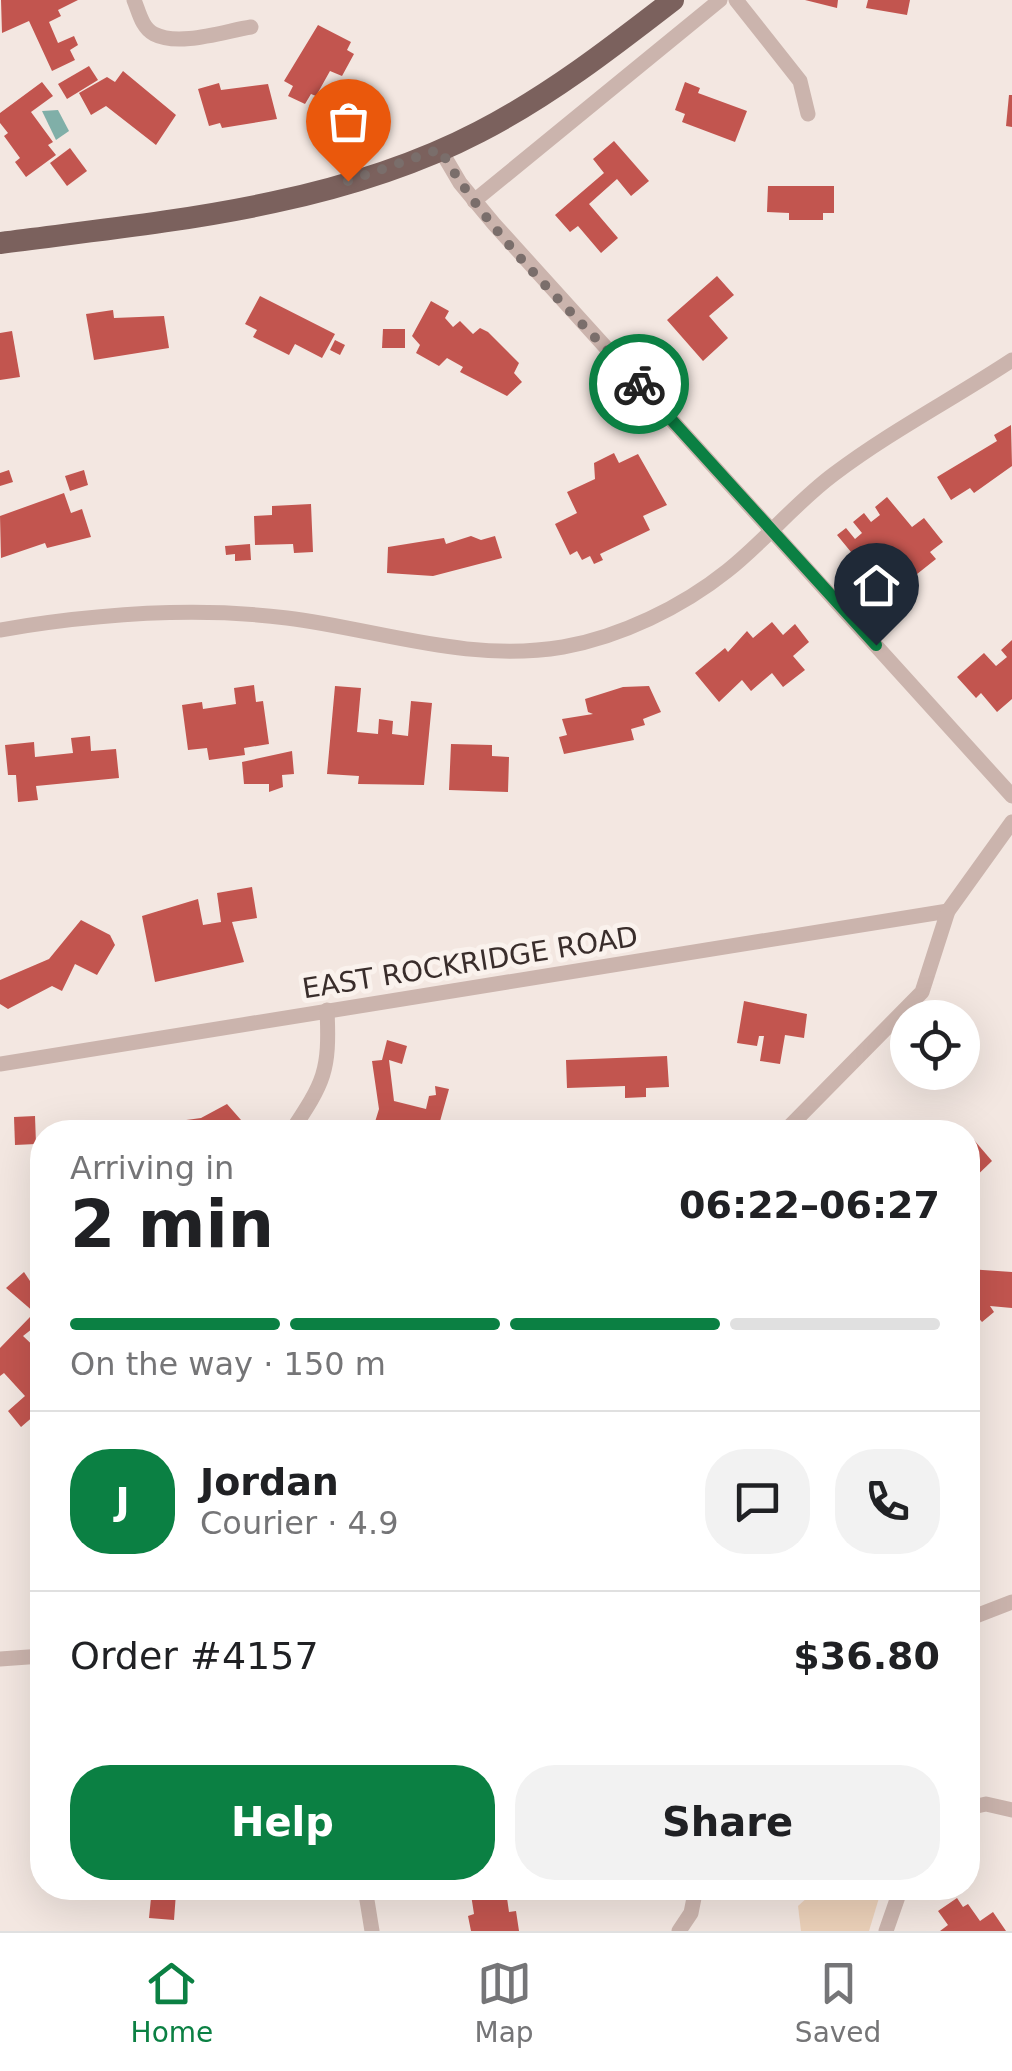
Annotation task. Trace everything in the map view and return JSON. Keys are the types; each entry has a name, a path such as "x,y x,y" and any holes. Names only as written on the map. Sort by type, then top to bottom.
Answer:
{"main road":[{"path":"0,242 243,208 372,174 476,134 568,79 673,0"}],"street":[{"path":"134,0 144,25 155,35 177,38 251,27"},
{"path":"474,200 720,0"},
{"path":"736,0 800,82 808,114"},
{"path":"440,149 474,200 1012,796"},
{"path":"0,630 125,613 224,615 283,618 462,652 516,653 607,634 686,600 866,450 1012,360"},
{"path":"796,1120 922,992 948,912 1012,822"},
{"name":"EAST ROCKRIDGE ROAD","path":"0,1064 948,912"},
{"path":"300,1120 318,1095 326,1075 326,1010"},
{"path":"980,1614 1012,1602"},
{"path":"0,1660 30,1657"},
{"path":"980,1805 1012,1810"},
{"path":"367,1900 372,1931"},
{"path":"679,1931 691,1913 694,1900"},
{"path":"886,1931 897,1900"}],"sand":[{"path":"805,1900 878,1900 869,1931 801,1931 798,1906"}],"water":[{"path":"58,110 69,131 56,140 42,111"}],"building":[{"path":"1,0 78,0 58,10 61,16 49,22 58,43 74,36 78,45 70,50 75,60 52,71 29,21 2,33"},
{"path":"805,0 838,0 837,8"},
{"path":"868,0 910,0 907,15 866,8"},
{"path":"318,25 351,42 347,50 354,54 342,76 330,71 316,96 311,94 305,104 288,96 293,86 284,81"},
{"path":"89,66 98,80 67,99 58,84"},
{"path":"123,71 176,115 156,145 106,106 91,115 79,93 107,77 115,82"},
{"path":"42,82 53,96 31,112 53,142 48,145 56,155 26,177 15,162 20,158 4,136 8,133 0,123 0,113"},
{"path":"685,82 700,88 698,93 747,111 735,142 682,122 685,114 675,110"},
{"path":"219,83 221,90 268,84 277,119 222,128 220,123 209,126 198,89"},
{"path":"1012,95 1012,127 1006,126"},
{"path":"614,141 649,181 631,196 617,179 589,204 618,238 601,253 578,226 570,232 555,215 604,173 593,159"},
{"path":"70,148 87,171 67,186 50,163"},
{"path":"768,186 834,186 834,213 823,213 823,220 789,220 789,213 767,212"},
{"path":"717,276 734,295 709,316 728,338 703,361 667,320"},
{"path":"260,296 335,334 322,358 295,344 289,355 253,337 257,330 245,324"},
{"path":"431,301 449,311 445,318 453,327 460,321 473,334 480,328 488,332 519,363 514,373 522,382 507,396 460,372 463,367 447,358 439,366 416,353 420,345 412,336"},
{"path":"113,310 114,318 164,316 169,348 94,360 86,314"},
{"path":"383,329 405,329 405,348 382,348"},
{"path":"12,331 20,377 0,380 0,333"},
{"path":"335,340 345,345 340,355 330,350"},
{"path":"1011,425 1012,466 974,493 970,488 951,500 937,477 997,441 994,435"},
{"path":"614,453 619,463 638,454 667,505 643,516 650,530 600,554 603,560 594,564 590,556 582,560 577,551 570,555 555,524 577,513 567,492 595,479 594,463"},
{"path":"9,470 13,482 0,486 0,473"},
{"path":"84,470 88,485 70,491 65,476"},
{"path":"64,493 71,513 82,509 91,537 47,548 45,543 1,558 0,516"},
{"path":"887,497 912,527 924,518 943,542 930,552 936,559 912,578 889,550 865,569 837,535 846,528 855,539 862,533 853,522 864,513 871,522 880,515 875,507"},
{"path":"311,504 313,552 294,553 293,544 255,545 254,516 272,515 272,506"},
{"path":"471,536 481,540 495,536 502,558 433,576 387,573 388,547 444,538 446,544"},
{"path":"250,544 251,560 235,561 235,554 226,555 225,546"},
{"path":"772,622 783,635 795,624 809,642 793,656 805,670 783,687 772,673 751,691 742,680 719,702 695,673 725,648 728,652 747,631 753,638"},
{"path":"1012,640 1012,699 997,712 981,693 976,698 957,677 984,653 996,666 1007,657 1001,650"},
{"path":"254,685 256,702 263,701 269,744 244,748 245,755 209,760 207,748 188,750 182,705 202,702 203,709 236,704 234,688"},
{"path":"335,686 361,688 357,732 378,734 379,719 393,721 392,734 408,736 411,701 432,703 424,785 358,784 359,776 327,774"},
{"path":"649,686 661,712 643,719 645,725 631,729 634,740 564,754 559,737 567,735 562,719 593,714 588,712 585,699 623,687"},
{"path":"90,736 91,751 116,749 119,778 36,786 38,800 18,802 16,775 8,775 5,745 34,742 35,757 73,753 71,738"},
{"path":"451,744 492,745 492,756 509,757 508,792 449,790"},
{"path":"292,751 294,774 282,775 283,787 269,792 269,784 244,784 242,762"},
{"path":"252,887 257,918 232,922 244,962 155,982 142,916 198,899 203,925 221,922 217,893"},
{"path":"81,920 110,935 115,945 97,975 75,964 62,991 52,986 8,1009 0,1004 0,980 49,959"},
{"path":"744,1001 807,1014 804,1038 785,1035 780,1064 760,1061 764,1036 759,1036 757,1046 737,1043"},
{"path":"387,1040 407,1046 402,1064 389,1060 394,1101 426,1109 429,1096 436,1095 435,1086 449,1089 440,1120 376,1120 379,1109 372,1061 382,1060"},
{"path":"667,1056 669,1087 646,1088 646,1097 625,1098 625,1086 567,1088 566,1060"},
{"path":"227,1104 241,1120 186,1120 201,1118"},
{"path":"35,1116 35,1120 30,1120 30,1144 15,1145 14,1117"},
{"path":"980,1147 992,1161 980,1172"},
{"path":"980,1270 1012,1272 1012,1308 990,1306 994,1312 982,1322"},
{"path":"24,1272 30,1281 30,1309 6,1288"},
{"path":"30,1317 30,1330 23,1336 30,1343 30,1419 21,1427 8,1411 25,1396 4,1373 0,1376 0,1348"},
{"path":"151,1900 175,1900 174,1920 149,1918"},
{"path":"472,1900 507,1900 509,1912 516,1911 519,1931 471,1931 468,1916 474,1914"},
{"path":"958,1900 963,1907 968,1904 980,1921 993,1912 1006,1931 940,1931 948,1925 938,1911"}],"way so far":[{"path":"348,181 440,149 460,183 494,224 639,384"}],"route":[{"path":"639,384 876,645"}]}
